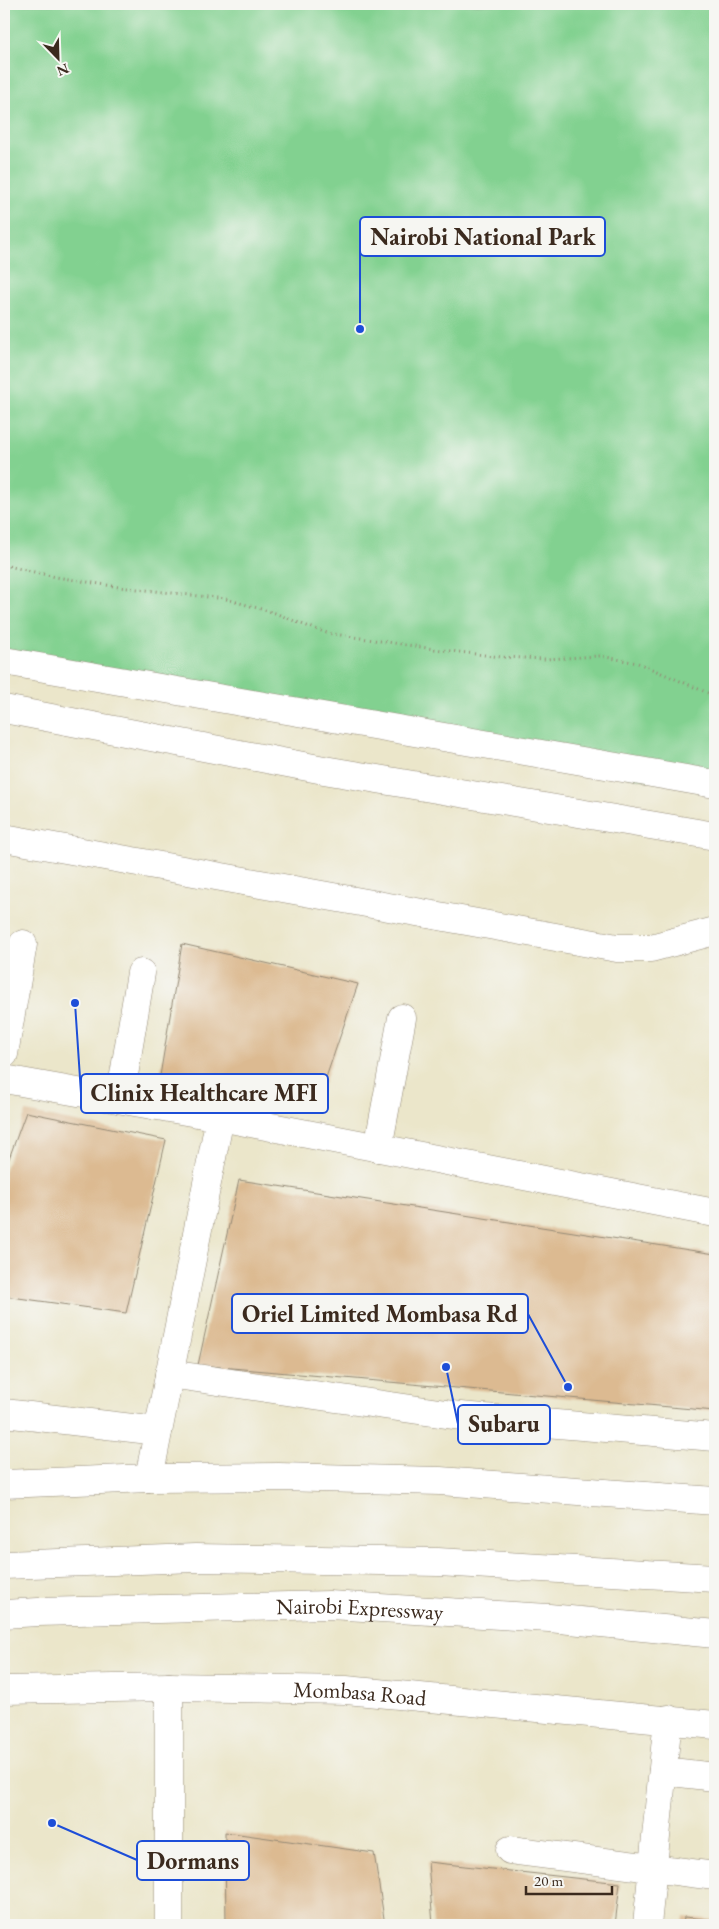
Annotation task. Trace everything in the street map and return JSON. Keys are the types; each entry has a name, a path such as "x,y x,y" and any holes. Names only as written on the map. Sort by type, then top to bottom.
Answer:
{"main road":[{"path":"4,661 715,784"},
{"path":"4,709 334,771 715,836"},
{"path":"4,838 617,948 651,948 715,931"},
{"path":"4,1054 23,944"},
{"path":"120,1099 141,973"},
{"path":"378,1148 402,1018"},
{"path":"4,1079 220,1117 715,1213"},
{"path":"149,1478 220,1117"},
{"path":"169,1374 460,1416 715,1437"},
{"path":"4,1413 158,1431"},
{"path":"4,1484 149,1478 278,1477 440,1481 715,1501"},
{"path":"4,1565 195,1558 438,1562 715,1578"},
{"name":"Nairobi Expressway","path":"4,1614 329,1605 549,1618 715,1634"},
{"path":"169,1687 169,1925"},
{"name":"Mombasa Road","path":"4,1690 169,1687 346,1690 668,1719 715,1725"},
{"path":"647,1925 668,1719"},
{"path":"663,1771 715,1777"},
{"path":"510,1850 715,1876"}],"path":[{"path":"4,565 56,577 119,587 226,598 276,613 327,633 502,657 546,659 600,656 638,663 715,696"}],"green space":[{"path":"4,4 715,4 715,793 4,655"}],"building":[{"path":"182,944 358,984 318,1101 160,1076"},
{"path":"26,1112 166,1140 126,1313 4,1296 4,1172"},
{"path":"239,1180 715,1254 715,1411 198,1365"},
{"path":"225,1832 374,1853 385,1925 226,1925"},
{"path":"428,1862 620,1883 615,1925 433,1925"},
{"path":"684,1917 715,1920 715,1925 683,1925"}],"place":[{"name":"Nairobi National Park","path":"360,329"},
{"name":"Clinix Healthcare MFI","path":"75,1003"},
{"name":"Subaru","path":"446,1367"},
{"name":"Oriel Limited Mombasa Rd","path":"568,1387"},
{"name":"Dormans","path":"52,1823"}]}
